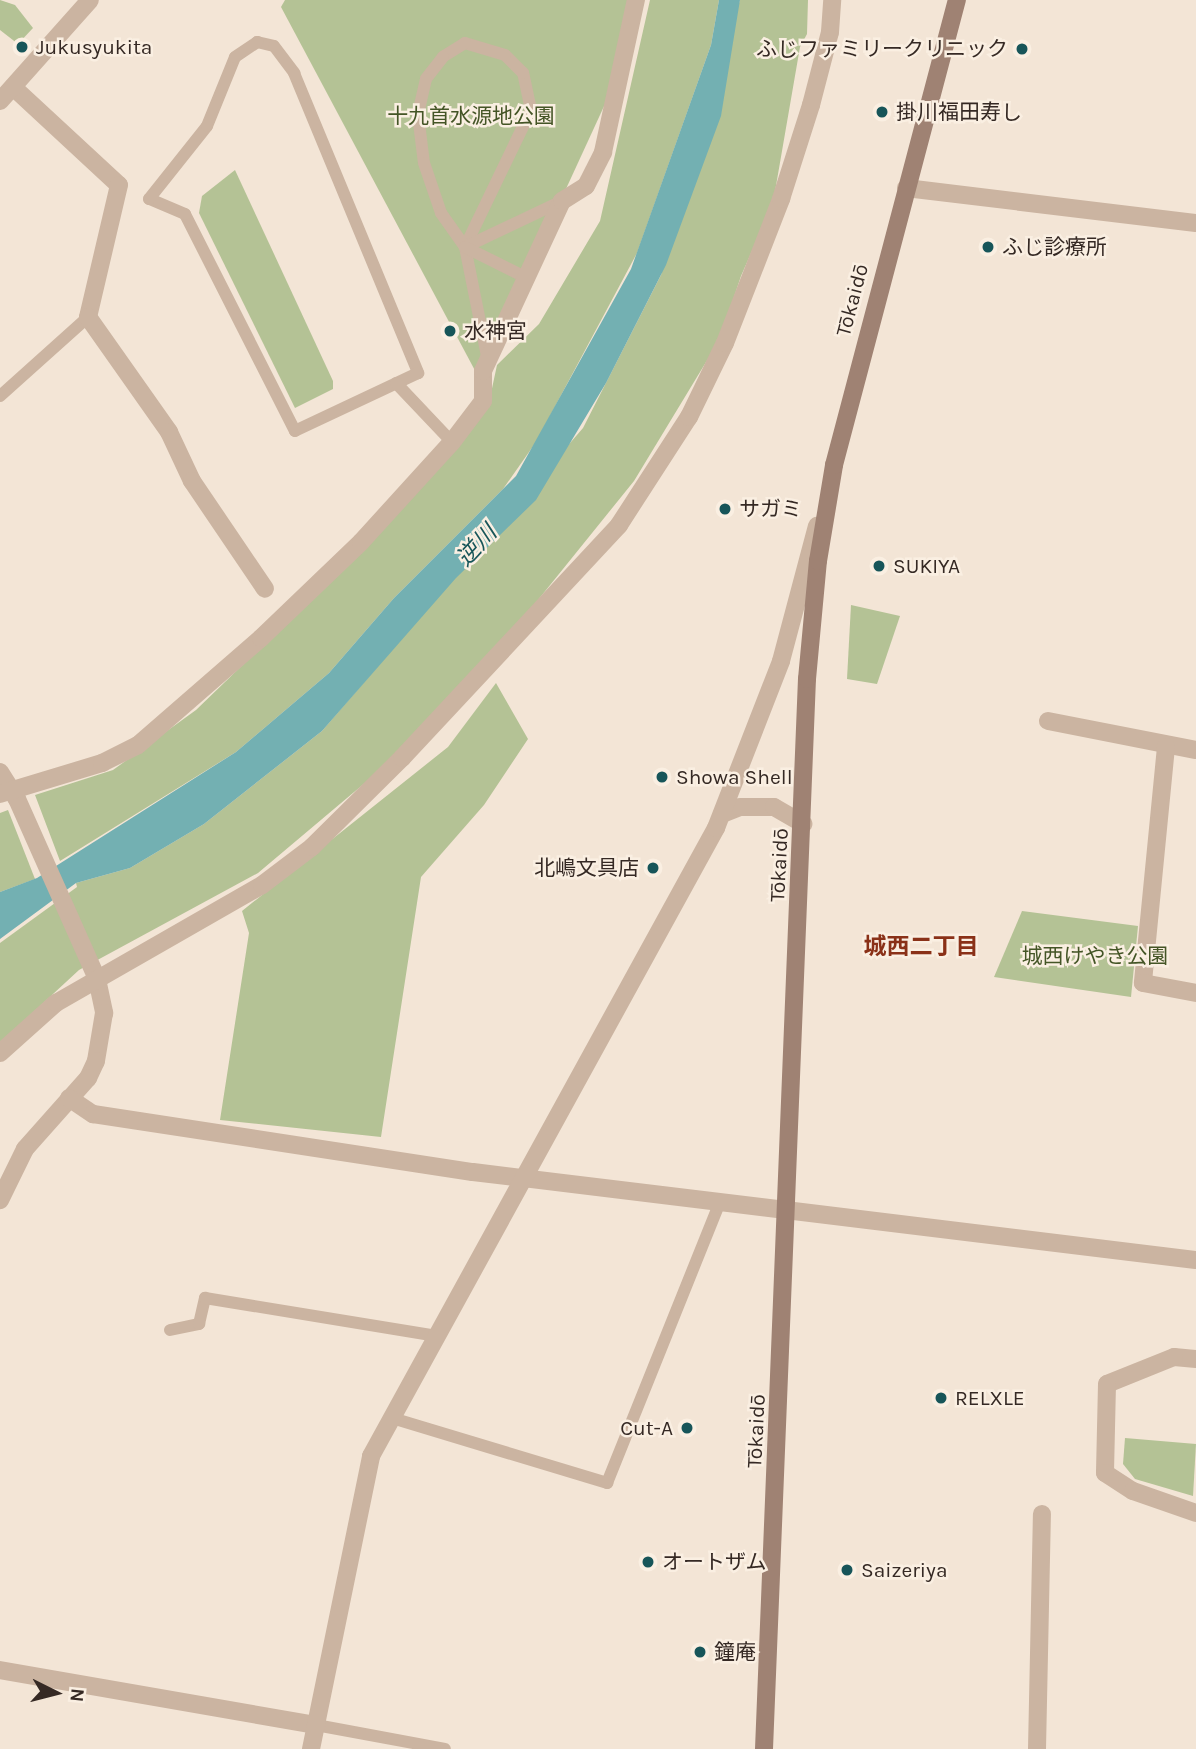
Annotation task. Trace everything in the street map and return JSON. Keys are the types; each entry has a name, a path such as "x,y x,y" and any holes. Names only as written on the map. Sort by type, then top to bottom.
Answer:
{"main road":[{"name":"Tōkaidō","path":"764,1749 789,1210 807,679 818,561 834,465 957,0"}],"street":[{"path":"0,101 90,0"},
{"path":"10,794 102,763 138,745 261,638 361,542 452,442 483,401 488,361 562,201 586,186 603,152 623,78 636,0"},
{"path":"0,1053 56,1003 94,974 262,885 312,847 619,525 690,417 725,343 781,199 811,105 830,32 832,0"},
{"path":"13,87 119,185 88,317 169,432 192,481 265,589"},
{"path":"906,188 1196,223"},
{"path":"311,1749 371,1456 527,1176 722,814 781,661 834,465"},
{"path":"1048,721 1166,747 1196,750"},
{"path":"1166,747 1143,983 1196,993"},
{"path":"0,772 94,974 104,1013 96,1061 69,1098 25,1149 0,1200"},
{"path":"722,814 740,807 774,807 804,824"},
{"path":"69,1098 93,1114 473,1172 527,1176 1196,1260"},
{"path":"1196,1359 1174,1357 1107,1384 1105,1473 1133,1491 1196,1513"},
{"path":"1037,1749 1042,1514"},
{"path":"0,1670 316,1724"}],"lane":[{"path":"257,41 274,46 294,73 418,373 396,383 295,430 185,214 149,199 206,126 235,57 257,41"},
{"path":"465,247 531,110 523,73 491,48 465,43 443,57 426,79 418,115 424,163 441,213 465,247 488,361"},
{"path":"465,247 562,201"},
{"path":"465,247 527,278"},
{"path":"0,396 88,317"},
{"path":"396,383 452,442"},
{"path":"391,1418 607,1483 721,1200"},
{"path":"170,1330 200,1324 205,1298 437,1336"},
{"path":"316,1724 445,1749"}],"green space":[{"path":"0,0 15,5 33,28 18,44 0,30"},
{"name":"十九首水源地公園","path":"285,0 628,0 617,78 479,378 281,7"},
{"path":"650,0 719,0 711,45 637,253 536,442 503,489 394,598 329,673 236,752 60,861 35,795 113,770 196,710 281,628 488,407 497,365 539,324 600,221"},
{"path":"740,0 808,0 807,34 800,47 773,203 741,276 720,339 634,481 517,626 385,766 258,873 79,970 0,1043 0,943 77,887 76,883 130,868 204,824 322,731 583,428 661,275"},
{"path":"235,170 333,381 333,389 295,408 199,213 202,196"},
{"path":"851,605 900,616 877,684 847,679"},
{"path":"496,683 528,739 484,805 421,877 381,1137 220,1120 249,933 242,911 448,747"},
{"path":"8,810 35,879 0,892 0,813"},
{"name":"城西けやき公園","path":"1022,911 1138,926 1131,997 994,977"},
{"path":"1125,1438 1196,1444 1193,1496 1135,1479 1123,1464"}],"water":[{"name":"逆川","path":"719,0 740,0 721,116 666,265 606,383 536,500 456,578 322,731 204,824 130,868 76,883 0,939 0,892 37,878 236,752 329,673 394,598 516,476 631,269 711,45"}],"place":[{"name":"Jukusyukita","path":"22,47"},
{"name":"ふじファミリークリニック","path":"1022,49"},
{"name":"掛川福田寿し","path":"882,112"},
{"name":"ふじ診療所","path":"988,247"},
{"name":"水神宮","path":"450,331"},
{"name":"サガミ","path":"725,509"},
{"name":"SUKIYA","path":"879,566"},
{"name":"Showa Shell","path":"662,777"},
{"name":"北嶋文具店","path":"653,868"},
{"name":"RELXLE","path":"941,1398"},
{"name":"Cut-A","path":"687,1428"},
{"name":"オートザム","path":"648,1562"},
{"name":"Saizeriya","path":"847,1570"},
{"name":"鐘庵","path":"700,1652"}],"district":[{"name":"城西二丁目","path":"921,947"}]}
